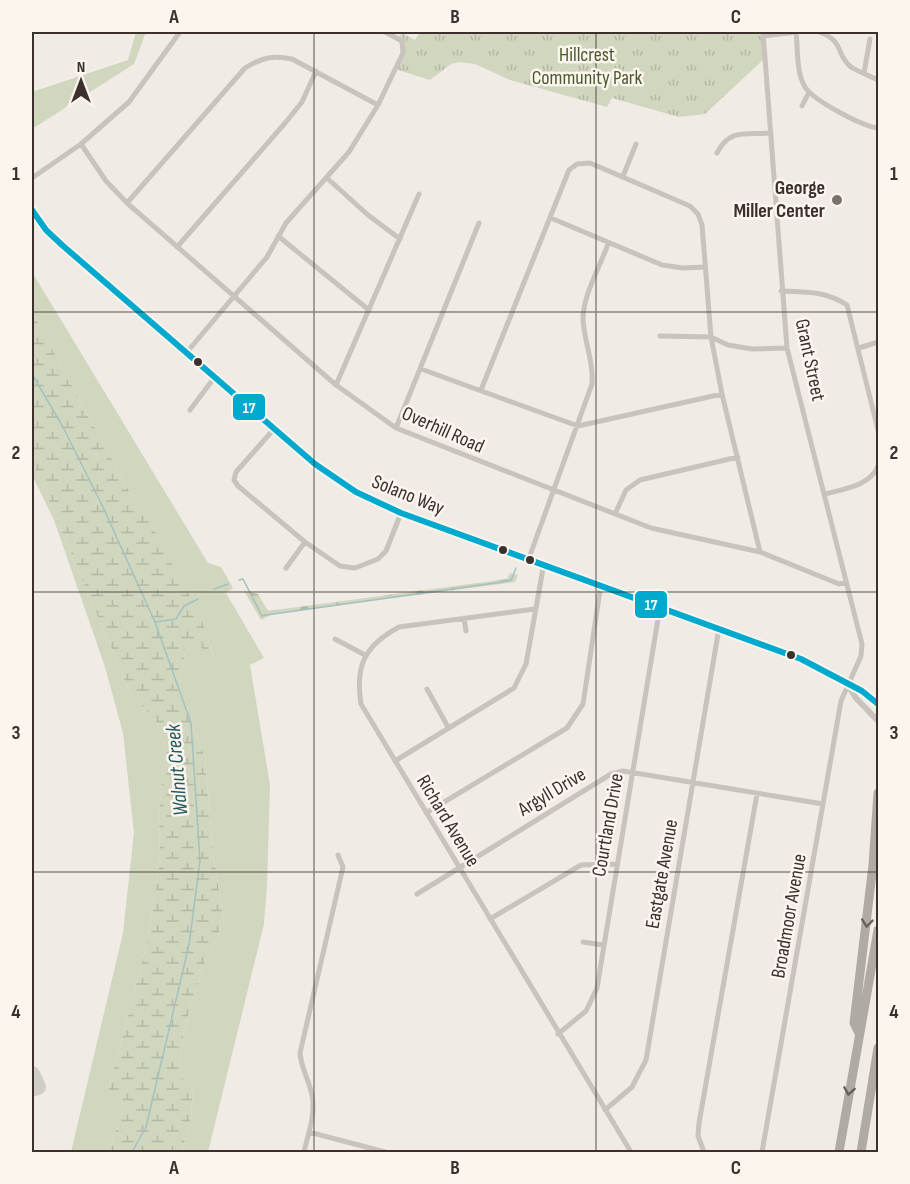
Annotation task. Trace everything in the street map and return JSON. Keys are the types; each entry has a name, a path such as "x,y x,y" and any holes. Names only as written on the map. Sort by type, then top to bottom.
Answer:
{"highway":[{"path":"859,1033 854,1023 873,865 879,793"},
{"path":"839,1152 879,930"},
{"path":"861,1152 879,1048"},
{"path":"870,1095 879,1074"}],"street":[{"path":"32,178 81,144 129,102 180,32"},
{"path":"187,352 267,257 286,223 350,152 378,105 403,53 404,44 385,32"},
{"path":"763,34 797,32 801,75 809,92 858,123 879,128"},
{"path":"819,32 836,40 845,60 853,68 879,80"},
{"name":"Grant Street","path":"763,34 787,348 862,650 849,686"},
{"path":"864,73 870,39"},
{"path":"127,203 245,68 261,58 277,56 291,59 378,105"},
{"path":"177,247 302,102 316,71"},
{"path":"802,106 809,92"},
{"path":"717,153 724,140 730,135 771,134"},
{"name":"Overhill Road","path":"81,144 106,181 127,203 336,385 396,428 554,492 651,528 760,552 839,584 846,582"},
{"path":"623,176 636,144"},
{"path":"482,390 569,170 577,164 590,163 690,206 698,214 702,225 711,337 722,394 760,552"},
{"path":"327,178 368,215 400,239"},
{"path":"336,385 419,194"},
{"name":"Solano Way","path":"32,210 46,230 214,378 315,464 356,492 401,513 544,563 814,664 849,686"},
{"path":"551,218 662,266 705,267"},
{"path":"396,428 479,224"},
{"path":"278,237 369,310"},
{"path":"529,558 592,384 594,366 586,349 584,308 608,244"},
{"path":"781,291 817,292 833,296 847,305 879,429"},
{"path":"660,336 711,337 729,345 752,349 787,348"},
{"path":"859,348 879,342"},
{"path":"421,369 578,426 722,394"},
{"path":"190,410 214,378"},
{"path":"274,429 236,472 234,480 238,486 305,542 340,566 355,568 368,565 386,550 401,513"},
{"path":"615,514 626,490 640,480 738,457"},
{"path":"825,494 860,485 876,473 879,466"},
{"path":"286,568 305,542"},
{"path":"394,761 514,688 526,664 544,563"},
{"path":"426,813 567,728 577,717 583,704 601,584"},
{"name":"Courtland Drive","path":"558,1034 586,1011 597,988 660,606"},
{"name":"Richard Avenue","path":"535,609 399,627 382,636 365,656 357,682 361,704 394,761 631,1152"},
{"path":"464,618 466,631"},
{"name":"Eastgate Avenue","path":"605,1110 632,1087 646,1060 719,628"},
{"path":"335,639 365,656"},
{"path":"849,686 862,691 879,704"},
{"path":"849,686 856,698 879,721"},
{"name":"Broadmoor Avenue","path":"762,1152 841,701 849,686"},
{"path":"427,689 448,727"},
{"name":"Argyll Drive","path":"417,894 611,774 632,771 823,804"},
{"path":"704,1152 698,1136 699,1123 757,794"},
{"path":"304,1152 313,1100 301,1066 300,1053 343,867 338,855"},
{"path":"490,919 581,865 617,864"},
{"path":"584,942 603,945"},
{"path":"309,1132 385,1152"}],"green space":[{"path":"136,32 146,32 134,64 32,129 32,92 128,60"},
{"name":"Hillcrest Community Park","path":"420,32 763,32 765,58 705,114 679,117 612,98 607,107 510,80 475,64 460,62 451,64 430,80 395,69 403,53 398,38 402,33 415,40"},
{"path":"32,272 208,563 221,567 233,588 226,593 264,658 250,665 270,785 264,924 208,1152 182,1152 191,1117 193,1091 179,1074 184,1029 203,967 224,921 213,853 205,757 178,689 185,652 197,644 213,657 196,609 32,312"},
{"path":"32,312 129,491 147,517 191,598 201,619 213,658 197,644 185,652 178,689 205,757 213,853 224,921 203,967 184,1029 179,1074 193,1091 191,1117 182,1152 109,1152 123,1108 122,1096 108,1091 149,936 160,858 159,813 165,744 156,721 130,693 32,461"},
{"path":"32,461 130,693 156,721 165,744 159,813 160,858 149,936 108,1091 122,1096 123,1108 109,1152 71,1152 123,933 134,833 123,733 105,667 54,520 32,475"},
{"path":"510,573 518,575 515,582 273,614 261,620 244,591 258,594 268,611 507,579"}],"waterway":[{"name":"Walnut Creek","path":"32,374 63,427 102,505 155,622 191,723 200,861 189,945 146,1127 132,1152"},
{"path":"239,580 243,579 262,616 502,582 511,580 516,568"},
{"path":"214,589 228,584"},
{"path":"155,622 176,619 184,606 198,599"}],"taxiway":[{"path":"32,1074 38,1087 32,1089"}],"transit line":[{"name":"17","path":"32,210 46,230 62,245 315,464 356,492 401,513 801,659 862,691 878,704"}],"place":[{"name":"George Miller Center","path":"837,200"}]}
